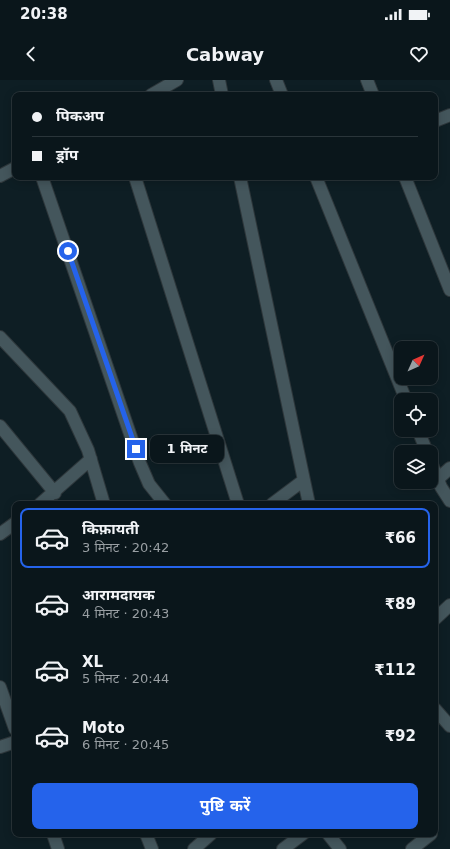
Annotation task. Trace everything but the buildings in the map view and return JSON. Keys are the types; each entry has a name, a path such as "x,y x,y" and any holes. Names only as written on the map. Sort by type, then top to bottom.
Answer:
{"street":[{"path":"156,92 177,80"},
{"path":"219,80 221,92"},
{"path":"276,80 281,92"},
{"path":"367,80 372,92"},
{"path":"438,120 450,115"},
{"path":"0,176 12,170"},
{"path":"43,180 140,463 149,484 163,501"},
{"path":"136,180 237,501"},
{"path":"241,180 308,501"},
{"path":"317,180 403,393"},
{"path":"406,180 450,290"},
{"path":"0,337 70,411 79,428 91,459 103,501"},
{"path":"0,426 55,493"},
{"path":"44,501 55,493 91,459"},
{"path":"450,468 438,479 450,500"},
{"path":"276,501 304,480"},
{"path":"438,616 450,605"},
{"path":"0,687 12,721"},
{"path":"438,712 450,726"},
{"path":"0,747 12,743"},
{"path":"54,837 58,849"},
{"path":"147,837 152,849"},
{"path":"194,849 208,837"},
{"path":"283,849 299,837"},
{"path":"331,837 340,849"},
{"path":"412,849 427,837"}],"route":[{"path":"68,251 136,449"}]}
